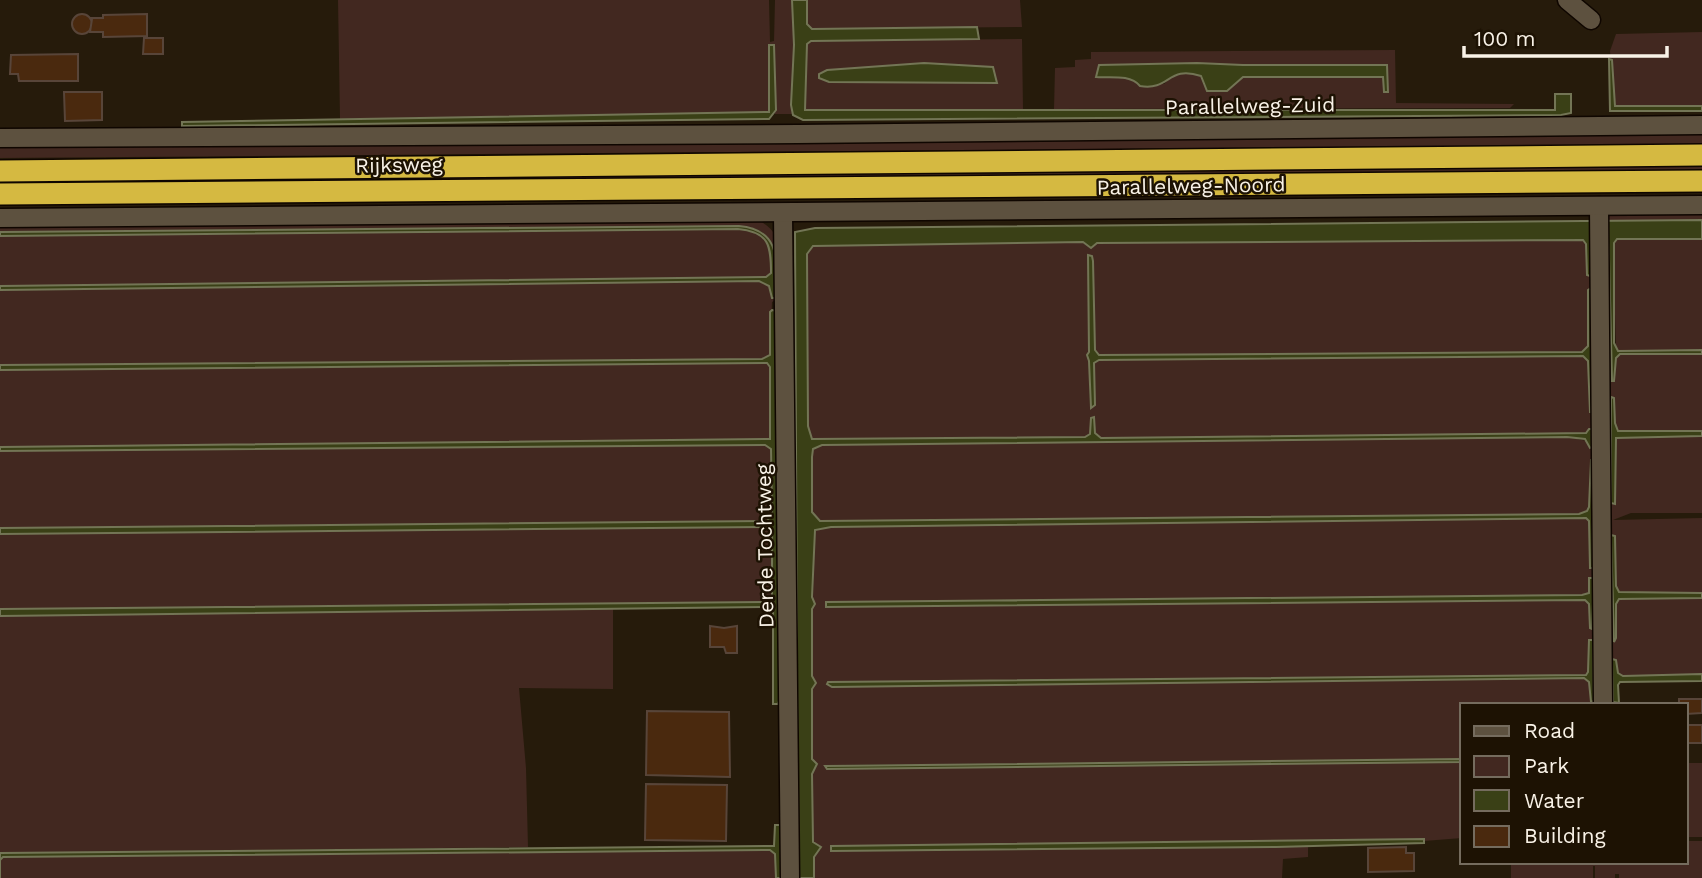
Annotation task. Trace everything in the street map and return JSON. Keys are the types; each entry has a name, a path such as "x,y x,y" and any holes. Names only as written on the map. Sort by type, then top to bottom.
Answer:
{"highway":[{"name":"Rijksweg","path":"0,171 1702,155"},
{"name":"Rijksweg","path":"0,194 1702,181"}],"street":[{"path":"1567,0 1591,23 1591,0"},
{"name":"Parallelweg-Zuid","path":"798,134 1702,125"},
{"name":"Rijksweg","path":"0,138 798,134"},
{"name":"Parallelweg-Noord","path":"783,214 1599,210 1702,205"},
{"path":"1599,210 1602,703"},
{"path":"0,218 783,214"},
{"name":"Derde Tochtweg","path":"783,214 790,878"}],"green space":[{"path":"338,0 769,0 770,42 774,41 775,0 792,0 792,114 775,114 770,45 770,112 340,119"},
{"path":"807,0 1020,0 1022,27 812,29 807,24"},
{"path":"1702,32 1702,106 1615,106 1610,51 1616,34"},
{"path":"1022,39 1023,109 805,110 807,43","holes":["924,63 992,67 997,83 829,82 819,78"]},
{"path":"1395,50 1396,103 1514,104 1510,108 1054,109 1055,68 1075,67 1075,60 1091,59 1091,52","holes":["1099,65 1387,66 1388,92 1384,92 1384,77 1243,77 1227,91 1203,77 1188,73 1172,77 1164,84 1097,77"]},
{"path":"1702,130 1702,144 0,158 0,144"},
{"path":"1702,165 1702,172 0,187 0,181"},
{"path":"1702,211 1702,220 1605,221 1610,213"},
{"path":"751,218 772,230 781,250 782,275 779,298 772,302 770,355 767,359 0,365 0,290 760,281 769,286 772,298 776,298 778,281 772,244 760,231 739,226 0,232 0,224"},
{"path":"738,229 756,233 766,242 771,273 766,277 0,286 0,236"},
{"path":"1617,239 1702,239 1702,350 1618,351 1613,248"},
{"path":"1583,240 1586,244 1586,267 1591,274 1600,703 1460,703 1460,759 826,765 826,768 1460,762 1460,838 1424,841 831,846 832,851 1308,846 1308,857 1283,859 1282,878 814,878 814,857 821,849 813,842 812,774 817,766 812,759 812,689 816,683 812,676 814,530 831,527 1586,518 1589,521 1591,569 1590,460 1589,507 1580,514 820,521 812,512 812,457 813,449 822,445 1567,437 1587,441 1589,429 1586,433 1101,438 1095,433 1094,417 1091,418 1090,434 1086,437 812,439 808,426 807,254 814,246 1083,242 1091,248 1096,243","holes":["1090,255 1093,261 1095,351 1099,355 1582,352 1588,346 1588,290 1590,412 1588,360 1583,356 1098,360 1094,363 1095,404 1090,406 1087,355","1589,578 1590,627 1589,604 1585,600 826,607 826,602 1582,595 1589,593","1589,640 1591,700 1589,681 1584,678 833,687 828,682 1586,675"]},
{"path":"1606,240 1609,257 1612,381 1616,358 1620,354 1702,354 1702,431 1618,431 1614,398 1611,398 1611,502 1615,503 1616,438 1702,436 1702,513 1631,513 1613,520 1702,518 1702,593 1619,592 1616,586 1615,536 1611,536 1613,637 1616,638 1616,604 1619,599 1702,598 1702,674 1623,676 1618,673 1616,660 1612,660 1613,702 1609,703"},
{"path":"767,363 770,367 770,439 0,447 0,370"},
{"path":"765,445 771,449 772,514 767,521 0,528 0,451"},
{"path":"772,529 772,597 767,602 0,609 0,534"},
{"path":"613,609 613,689 519,688 526,768 528,847 0,853 0,616"},
{"path":"1688,763 1702,763 1702,837 1688,837"},
{"path":"1688,841 1702,841 1702,878 1619,878 1619,874 1615,874 1615,878 1595,878 1593,866 1593,878 1511,878 1511,864 1688,864"},
{"path":"770,850 775,854 776,878 1,878 0,860 3,857"}],"water":[{"path":"792,0 807,0 807,24 812,29 977,27 979,39 811,41 807,44 805,110 1555,110 1555,94 1571,94 1571,113 803,120 793,115 791,105 794,45"},
{"path":"769,45 774,45 776,110 769,119 182,126 182,122 769,112"},
{"path":"1609,59 1612,60 1615,106 1702,106 1702,111 1610,111"},
{"path":"924,63 993,67 997,83 829,82 819,78 819,74 827,70"},
{"path":"1099,65 1387,65 1388,92 1384,92 1383,77 1243,77 1227,91 1207,91 1201,76 1190,73 1175,76 1150,87 1140,86 1125,78 1096,77"},
{"path":"1702,220 1702,239 1617,239 1614,243 1614,343 1618,351 1702,350 1702,354 1620,354 1616,358 1614,381 1606,240 1590,276 1587,275 1586,244 1583,240 1097,243 1091,248 1083,242 813,246 807,254 808,426 812,439 1085,437 1090,434 1091,418 1094,417 1095,433 1101,438 1586,433 1592,429 1590,448 1585,439 1567,437 822,445 813,449 812,457 812,512 820,521 1579,514 1587,511 1589,507 1592,460 1593,568 1590,568 1589,521 1586,518 831,527 815,530 812,676 816,683 812,689 812,759 817,764 812,774 813,842 821,847 814,857 814,878 798,878 795,232 815,228"},
{"path":"739,226 753,229 770,241 776,261 776,298 772,298 769,286 759,281 0,290 0,286 766,277 771,273 766,242 756,233 738,229 0,236 0,232"},
{"path":"1088,255 1092,256 1093,261 1095,350 1099,355 1582,352 1588,346 1588,290 1591,288 1593,412 1590,412 1588,361 1583,356 1099,360 1094,363 1095,405 1091,408 1087,355"},
{"path":"772,310 777,311 778,704 773,704 773,607 0,616 0,609 767,602 772,597 772,529 767,527 0,534 0,528 767,521 772,514 771,449 765,445 0,451 0,447 770,439 770,367 767,363 0,370 0,365 762,359 770,355"},
{"path":"1611,397 1614,398 1618,431 1702,431 1702,436 1616,438 1615,504 1611,503"},
{"path":"1611,535 1615,536 1616,586 1619,592 1702,593 1702,598 1619,599 1616,604 1614,642"},
{"path":"1589,578 1594,578 1592,629 1589,604 1585,600 826,607 826,602 1582,595 1589,593"},
{"path":"1589,640 1593,640 1594,701 1591,702 1589,682 1584,678 832,687 827,684 1586,675"},
{"path":"1612,659 1616,660 1618,673 1623,676 1702,674 1702,681 1620,682 1619,703 1613,702"},
{"path":"1460,759 1460,762 827,769 825,766"},
{"path":"775,825 781,825 782,878 776,878 775,854 770,850 3,857 0,860 0,853 774,846"},
{"path":"1424,839 1424,843 1276,847 831,851 831,846"}],"building":[{"path":"78,14 86,14 92,24 86,34 78,34 72,28 72,20"},
{"path":"147,14 147,36 103,37 103,32 90,32 90,18"},
{"path":"144,38 163,38 163,54 143,54"},
{"path":"78,54 78,81 19,81 18,74 10,74 11,55"},
{"path":"64,92 102,92 102,120 65,121"},
{"path":"710,626 737,626 737,653 726,653 724,647 710,647"},
{"path":"1679,699 1702,699 1702,713 1688,714 1688,703 1679,703"},
{"path":"647,711 729,712 730,777 646,775"},
{"path":"1688,725 1702,725 1702,743 1688,743"},
{"path":"646,784 727,785 726,841 645,840"},
{"path":"1406,847 1406,853 1414,853 1414,871 1368,872 1368,848"}]}
